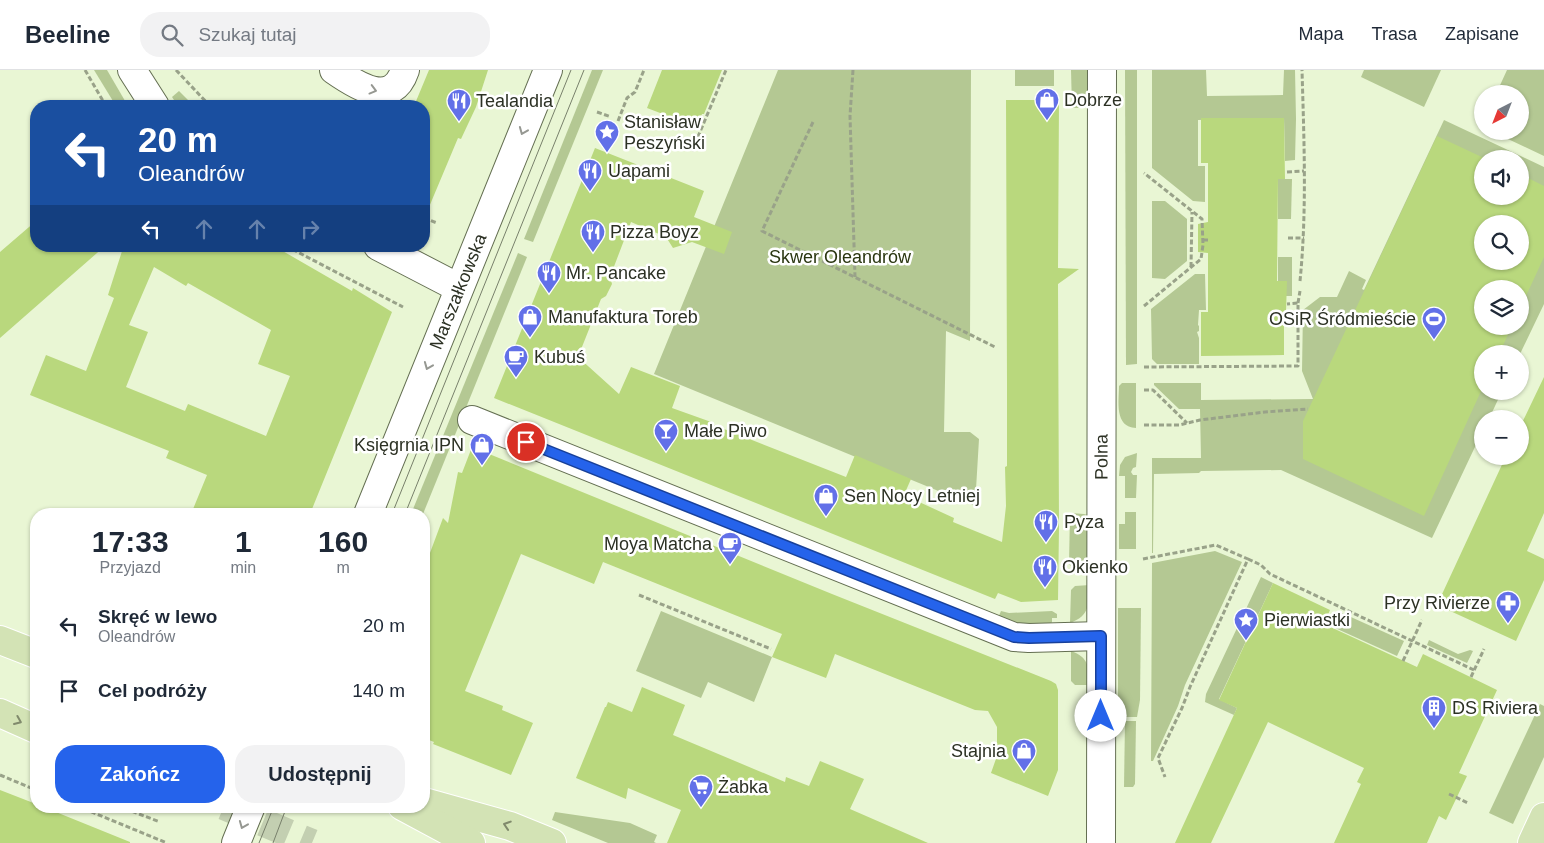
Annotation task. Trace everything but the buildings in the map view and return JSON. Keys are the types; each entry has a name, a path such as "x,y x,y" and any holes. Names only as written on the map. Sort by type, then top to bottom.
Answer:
{"main road":[{"path":"0,640 30,652"},
{"path":"0,713 30,726"},
{"path":"430,804 510,826 552,843"},
{"path":"415,813 471,843"},
{"path":"1532,843 1544,817"}],"street":[{"path":"132,70 151,100"},
{"path":"334,70 378,93 386,92 398,84 405,70"},
{"name":"Marszałkowska","path":"370,508 548,70"},
{"name":"Polna","path":"1101,843 1102,70"},
{"path":"390,252 459,288"},
{"path":"472,420 1014,637 1101,636"},
{"path":"236,843 248,813"}],"path":[{"path":"85,70 102,100"},
{"path":"176,70 204,100"},
{"path":"618,120 627,98 635,92 644,70"},
{"path":"692,151 726,70"},
{"path":"853,70 850,116 855,278"},
{"path":"1300,280 1304,238 1302,70"},
{"path":"597,112 611,117"},
{"path":"813,122 762,231 995,347"},
{"path":"1287,172 1304,171"},
{"path":"1144,173 1202,219 1203,240 1201,259 1144,306"},
{"path":"1191,267 1192,211"},
{"path":"430,220 436,223"},
{"path":"1288,238 1304,238"},
{"path":"1203,240 1208,240"},
{"path":"298,252 403,307"},
{"path":"1144,367 1298,366 1298,304 1300,291"},
{"path":"1287,304 1298,304"},
{"path":"1144,390 1153,390 1187,423"},
{"path":"1144,424 1180,425 1200,420 1308,409"},
{"path":"1143,560 1216,546 1261,565 1270,574 1474,670"},
{"path":"1165,777 1158,758 1248,559"},
{"path":"639,595 771,648"},
{"path":"1403,661 1422,620"},
{"path":"1471,677 1484,649"},
{"path":"0,775 30,788"},
{"path":"1449,794 1468,803"},
{"path":"94,813 167,843"},
{"path":"136,813 160,822"}],"green space":[{"path":"94,70 107,70 124,100 112,100"},
{"path":"592,70 603,70 533,242 524,239"},
{"name":"Skwer Oleandrów","path":"778,70 971,70 970,341 946,331 944,432 970,432 979,439 975,506 654,374"},
{"path":"1015,70 1054,70 1054,86 1015,86"},
{"path":"1071,70 1091,70 1089,105 1084,108 1072,108"},
{"path":"1125,70 1137,70 1137,364 1126,365"},
{"path":"1152,70 1206,70 1207,96 1283,95 1284,70 1295,70 1295,160 1285,161 1284,118 1198,120 1198,166 1205,166 1205,202 1193,201 1152,168"},
{"path":"1364,70 1441,70 1424,107 1361,77"},
{"path":"1507,70 1544,70 1544,156 1510,140 1529,140 1529,85 1500,85"},
{"path":"179,91 188,100 174,100 172,97"},
{"name":"OSiR Śródmieście","path":"1444,120 1474,134 1474,140 1487,140 1508,150 1474,150 1474,205 1529,205 1529,160 1544,167 1544,304 1524,345 1474,345 1474,400 1498,400 1493,410 1474,410 1474,449 1432,538 1281,470 1201,471 1199,473 1154,474 1152,553 1152,458 1201,458 1200,409 1179,409 1154,383 1201,383 1201,400 1313,399 1302,371 1303,310 1320,297 1337,297 1349,271 1366,280 1362,289 1364,290"},
{"path":"1278,179 1292,179 1291,219 1278,219"},
{"path":"1152,201 1165,201 1187,219 1187,261 1165,279 1152,278"},
{"path":"518,253 527,257 425,508 413,508"},
{"path":"1278,257 1292,257 1292,296 1278,296"},
{"path":"1195,274 1205,274 1206,310 1199,310 1199,331 1197,332 1199,338 1199,364 1157,364 1152,359 1151,309"},
{"path":"1122,383 1136,383 1136,428 1129,427 1124,423 1119,412 1119,386"},
{"path":"1137,453 1136,467 1131,472 1133,475 1137,475 1136,498 1125,498 1125,476 1119,476 1120,465 1125,457"},
{"path":"1125,512 1136,512 1136,549 1119,549 1119,524 1125,524"},
{"path":"1070,513 1088,515 1090,567 1073,568 1069,564"},
{"path":"1215,551 1242,562 1185,685 1178,706 1153,761 1151,761 1152,563"},
{"path":"1261,577 1273,583 1219,699 1237,708 1234,715 1205,702 1206,694"},
{"path":"1090,585 1089,603 1085,613 1070,623 1071,590 1075,586"},
{"path":"1118,608 1141,608 1140,700 1137,717 1118,717"},
{"path":"661,611 772,657 754,702 708,682 701,698 636,671"},
{"path":"1001,611 1009,613 1052,611 1057,614 1057,618 1052,618 1050,625 1023,626 998,618"},
{"path":"1342,613 1404,641 1397,656 1335,628"},
{"path":"1429,640 1458,654 1470,650 1473,651 1467,663 1427,645"},
{"path":"1071,651 1077,653 1085,660 1090,685 1075,685 1071,681"},
{"path":"1540,704 1544,706 1544,757 1513,824 1489,813"},
{"path":"1125,721 1136,721 1135,784 1133,787 1124,787"},
{"path":"555,812 630,823 657,835 654,842 656,843 608,843 552,820"}],"tunnel":[{"path":"241,813 312,843"}],"tram line":[{"path":"394,508 571,70"},
{"path":"407,508 584,70"},
{"path":"259,843 271,813"},
{"path":"273,843 284,813"}],"place":[{"name":"Dobrze","path":"1047,121"},
{"name":"Tealandia","path":"459,122"},
{"name":"Stanisław Peszyński","path":"607,153"},
{"name":"Uapami","path":"590,192"},
{"name":"Pizza Boyz","path":"593,253"},
{"name":"Mr. Pancake","path":"549,294"},
{"name":"Manufaktura Toreb","path":"530,338"},
{"name":"OSiR Śródmieście","path":"1434,340"},
{"name":"Kubuś","path":"516,378"},
{"name":"Małe Piwo","path":"666,452"},
{"name":"Księgrnia IPN","path":"482,466"},
{"name":"Sen Nocy Letniej","path":"826,517"},
{"name":"Pyza","path":"1046,543"},
{"name":"Moya Matcha","path":"730,565"},
{"name":"Okienko","path":"1045,588"},
{"name":"Przy Rivierze","path":"1508,624"},
{"name":"Pierwiastki","path":"1246,641"},
{"name":"DS Riviera","path":"1434,729"},
{"name":"Stajnia","path":"1024,772"},
{"name":"Żabka","path":"701,808"}],"route":[{"path":"526,442 1014,637 1101,636 1101,716"}]}
